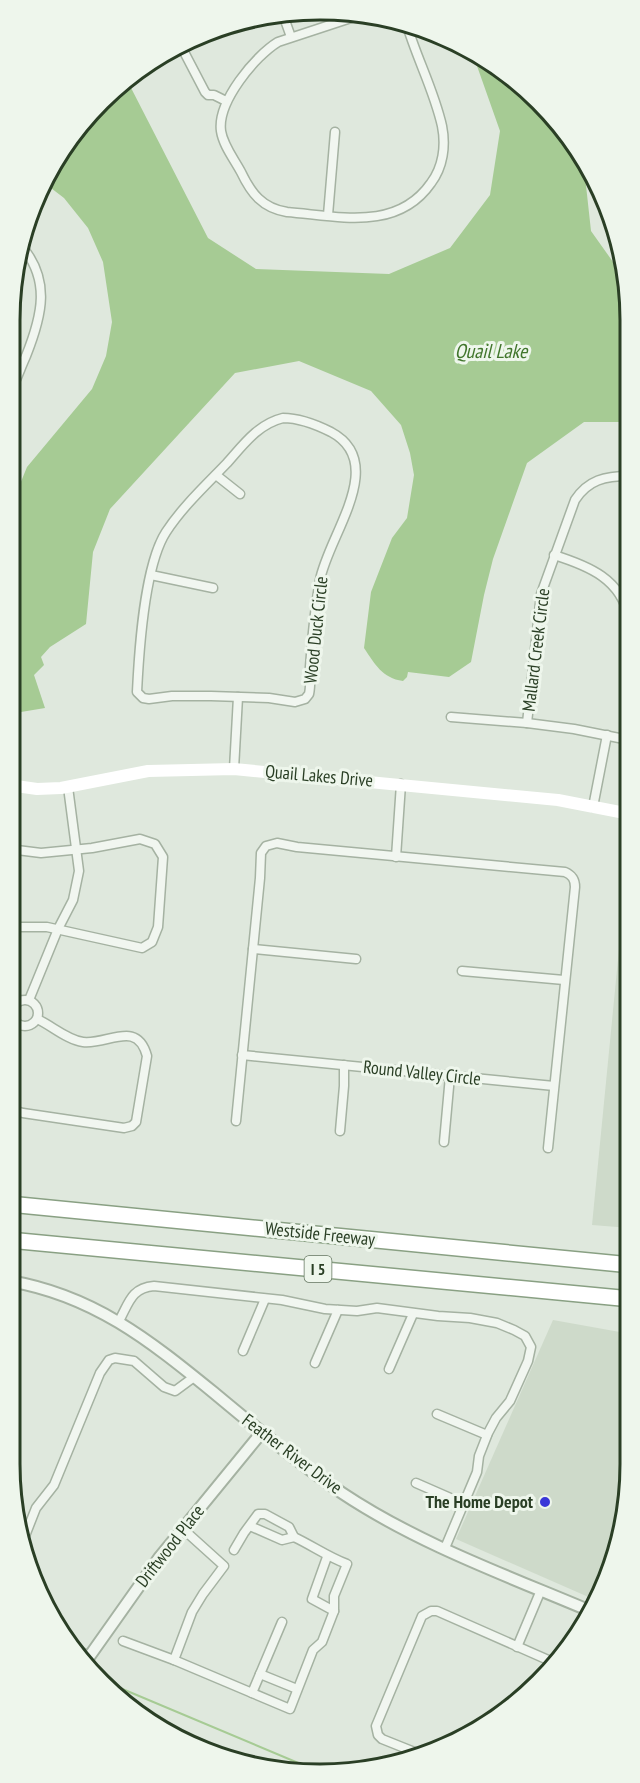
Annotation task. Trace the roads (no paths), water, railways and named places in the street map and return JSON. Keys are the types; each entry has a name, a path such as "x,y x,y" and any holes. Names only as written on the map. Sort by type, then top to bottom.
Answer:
{"highway":[{"name":"Westside Freeway","path":"20,1205 620,1264"},
{"name":"Westside Freeway","path":"20,1240 620,1299"},
{"path":"575,1259 620,1258"}],"main road":[{"name":"Quail Lakes Drive","path":"20,787 37,789 68,787 148,771 234,769 558,800 620,812"}],"street":[{"path":"343,20 278,42 263,52 226,101 220,122 222,136 254,196 266,206 279,211 368,218 393,213 418,198 437,172 444,144 441,123 410,33"},
{"path":"285,22 291,37"},
{"path":"184,52 205,92 226,101"},
{"path":"328,215 334,132"},
{"path":"20,368 36,330 42,302 37,272 27,254"},
{"name":"Wood Duck Circle","path":"293,418 336,435 349,448 357,469 355,486 319,581 309,694 305,699 296,702 238,697 172,696 149,699 139,695 138,677 151,575 155,553 177,516 264,425 276,420 293,418"},
{"path":"216,475 240,494"},
{"name":"Mallard Creek Circle","path":"527,723 541,594 554,555 580,492 592,482 602,478 620,477"},
{"path":"554,555 590,568 604,577 620,594"},
{"path":"151,575 213,588"},
{"path":"234,769 238,697"},
{"name":"Mallard Creek Circle","path":"451,717 527,723 620,738"},
{"path":"593,807 607,735"},
{"path":"396,857 402,784"},
{"path":"29,1000 58,929 73,900 79,871 68,787"},
{"path":"20,851 41,854 140,838 155,844 164,858 158,927 152,942 142,948 47,927 20,927"},
{"path":"236,1121 261,852 266,846 277,843 396,857 565,872 571,875 575,886 548,1148"},
{"path":"253,949 356,959"},
{"path":"462,971 564,980"},
{"path":"20,1001 29,1000 38,1010 37,1019"},
{"path":"20,1024 26,1026 37,1019"},
{"path":"20,1112 124,1128 136,1122 147,1056 144,1046 138,1039 127,1035 84,1042 37,1019"},
{"name":"Round Valley Circle","path":"243,1055 554,1086"},
{"path":"340,1131 344,1065"},
{"path":"444,1142 450,1076"},
{"name":"Feather River Drive","path":"20,1284 72,1298 140,1334 262,1432 344,1494 401,1527 583,1608"},
{"path":"119,1321 135,1293 143,1287 164,1287 338,1310 357,1311 376,1308 413,1314 470,1318 497,1323 525,1336 531,1347 528,1361 510,1401 496,1418 487,1435 479,1456 477,1472 445,1548"},
{"path":"243,1351 265,1299"},
{"path":"315,1363 338,1310"},
{"path":"389,1370 413,1314"},
{"path":"27,1529 36,1508 54,1485 100,1373 109,1360 115,1358 134,1361 164,1387 175,1391 194,1377"},
{"path":"437,1414 487,1435"},
{"name":"Driftwood Place","path":"89,1655 134,1592 262,1432"},
{"path":"416,1482 464,1504"},
{"path":"234,1550 258,1515 265,1514 290,1527 294,1537"},
{"path":"123,1641 290,1709 313,1650 322,1642 334,1611 334,1596 347,1564 327,1557 321,1550 294,1537 282,1540 250,1526"},
{"path":"174,1660 192,1612 224,1566 183,1529"},
{"path":"327,1557 312,1599 334,1611"},
{"path":"516,1647 541,1590"},
{"path":"409,1750 382,1739 376,1731 376,1726 422,1616 431,1611 437,1611 547,1660"},
{"path":"252,1693 282,1622"},
{"path":"260,1674 297,1689"}],"water":[{"name":"Quail Lake","path":"476,64 518,94 546,122 570,153 585,179 591,231 616,266 618,281 620,422 584,422 527,463 493,559 471,662 449,677 408,672 403,681 384,673 364,648 371,592 392,538 407,518 414,475 410,453 401,425 371,391 299,361 235,373 110,509 93,552 86,624 50,647 41,657 44,665 34,675 45,708 20,712 20,484 27,467 92,389 106,356 112,322 103,262 88,228 64,198 50,187 70,153 94,122 131,87 208,238 256,269 389,274 450,248 490,195 500,131"}],"waterway":[{"path":"122,1689 298,1763"}],"place":[{"name":"The Home Depot","path":"545,1502"}]}
